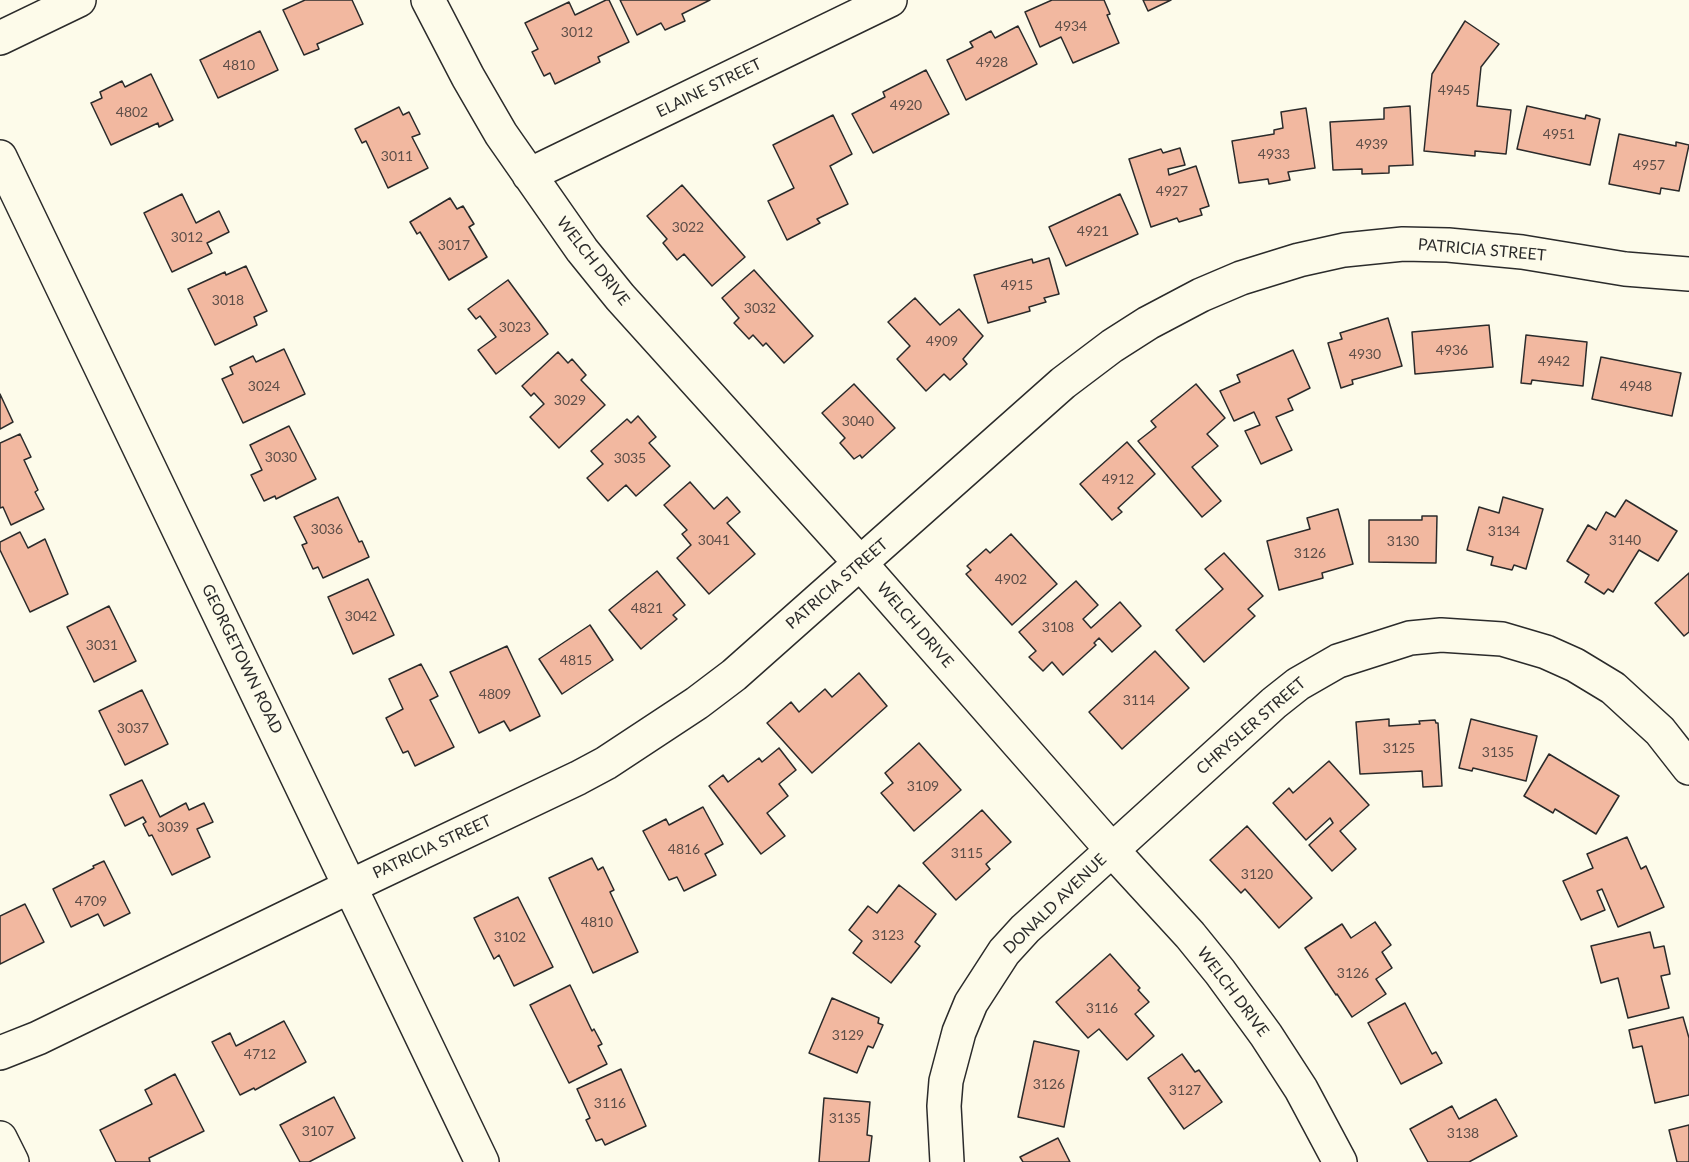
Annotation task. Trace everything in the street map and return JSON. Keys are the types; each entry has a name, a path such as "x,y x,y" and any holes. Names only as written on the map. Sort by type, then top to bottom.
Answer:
{"street":[{"path":"0,38 79,0"},
{"name":"WELCH DRIVE","path":"428,0 484,105 529,176 582,250 620,297 861,564 1112,850 1190,935 1249,1010 1301,1089 1340,1162"},
{"name":"ELAINE STREET","path":"529,176 890,0"},
{"name":"GEORGETOWN ROAD","path":"0,157 482,1162"},
{"name":"PATRICIA STREET","path":"0,1053 38,1038 606,763 709,695 861,564 1063,383 1112,346 1201,295 1241,278 1292,262 1344,250 1403,244 1433,244 1522,252 1625,269 1689,274"},
{"name":"CHRYSLER STREET","path":"1112,850 1274,703 1298,684 1338,661 1410,638 1441,635 1502,639 1555,656 1613,688 1650,720 1689,768"},
{"name":"DONALD AVENUE","path":"947,1162 944,1106 946,1081 959,1032 970,1003 1014,940 1112,850"},
{"path":"0,1138 12,1162"}],"building":[{"path":"305,0 352,0 363,24 317,44 319,49 304,55 283,10"},
{"path":"609,0 629,42 598,57 600,62 555,84 550,73 544,76 532,52 538,49 525,23 569,2 575,15"},
{"path":"620,0 710,0 682,14 685,21 665,30 661,23 637,35"},
{"path":"1052,0 1104,0 1110,14 1107,15 1119,43 1073,63 1061,37 1040,47 1025,12"},
{"path":"1143,0 1171,0 1148,11"},
{"path":"1465,21 1499,44 1481,67 1477,106 1511,110 1506,154 1475,151 1475,156 1424,151 1432,74"},
{"path":"1018,26 1037,64 966,100 947,60 973,47 970,42 991,31 995,38"},
{"path":"260,31 278,70 218,98 200,60"},
{"path":"926,70 949,114 873,153 852,114 885,97 883,92"},
{"path":"151,74 173,120 159,127 158,123 111,145 91,103 102,98 100,92 122,81 125,87"},
{"path":"1410,106 1413,165 1389,166 1389,173 1362,174 1362,169 1333,170 1330,122 1384,119 1384,108"},
{"path":"1527,106 1585,119 1586,115 1600,119 1590,165 1517,149"},
{"path":"399,107 403,115 409,112 420,134 412,137 428,168 388,188 366,141 362,143 355,129"},
{"path":"1306,108 1315,168 1288,172 1290,180 1269,184 1268,179 1239,183 1232,141 1274,134 1274,130 1283,128 1281,112"},
{"path":"833,115 852,154 830,166 848,204 817,219 820,223 787,240 768,201 794,188 773,145"},
{"path":"1619,134 1676,146 1676,142 1689,145 1679,191 1661,188 1660,194 1609,184"},
{"path":"1180,148 1185,165 1168,169 1169,175 1196,166 1209,206 1200,209 1202,215 1179,222 1177,218 1151,227 1129,159 1161,149 1163,153"},
{"path":"682,185 745,257 712,286 684,254 677,260 663,243 667,239 647,216"},
{"path":"182,194 196,223 219,211 229,232 207,243 212,253 172,272 144,213"},
{"path":"1120,194 1138,234 1066,266 1049,227"},
{"path":"450,198 457,209 463,206 474,224 469,227 487,257 449,280 420,232 417,234 410,222"},
{"path":"1049,258 1059,294 1044,298 1046,302 1029,307 1030,311 988,323 974,275 1032,259 1033,263"},
{"path":"246,266 267,311 254,317 257,325 215,345 188,289 225,272 226,275"},
{"path":"754,270 813,336 784,363 766,343 763,346 753,335 749,339 734,323 739,318 722,298"},
{"path":"508,280 548,334 496,374 478,350 496,337 480,316 476,319 468,309"},
{"path":"915,298 940,325 959,309 983,336 963,359 967,364 950,380 944,374 926,391 897,359 910,346 888,322"},
{"path":"1388,318 1402,366 1352,380 1353,384 1341,388 1328,343 1342,339 1340,333"},
{"path":"1489,325 1493,367 1415,374 1412,332"},
{"path":"1526,335 1587,342 1583,386 1532,380 1531,384 1521,383"},
{"path":"284,349 305,394 243,423 222,379 233,374 230,367 253,356 256,362"},
{"path":"1293,350 1310,388 1288,399 1293,410 1276,417 1292,450 1261,464 1245,431 1260,425 1254,412 1234,421 1220,391 1240,382 1237,375"},
{"path":"558,352 568,363 572,359 586,375 581,380 605,405 559,448 530,417 544,404 534,393 531,396 522,386"},
{"path":"1601,357 1681,373 1672,416 1592,399"},
{"path":"854,384 895,428 862,458 860,455 854,459 840,443 845,438 822,413"},
{"path":"1196,384 1225,418 1207,434 1218,446 1192,467 1221,501 1202,517 1138,441 1156,427 1151,421"},
{"path":"0,394 13,422 0,429"},
{"path":"638,416 656,437 649,443 670,466 636,496 626,485 608,501 587,478 603,464 591,451 627,419 631,423"},
{"path":"289,426 316,479 276,499 275,496 264,501 251,475 262,470 250,445"},
{"path":"20,434 31,457 24,460 38,490 35,492 44,509 11,525 3,507 0,508 0,443"},
{"path":"1127,442 1155,474 1118,508 1122,512 1112,520 1080,484"},
{"path":"690,482 714,509 727,497 740,512 727,523 755,554 709,594 677,558 691,545 682,534 687,530 664,505"},
{"path":"338,497 359,542 362,541 369,557 323,578 318,567 313,569 302,545 307,543 294,517"},
{"path":"1503,497 1543,509 1526,569 1514,565 1512,570 1491,565 1493,557 1467,550 1479,507 1499,513"},
{"path":"1626,500 1677,531 1658,561 1639,550 1613,592 1608,589 1604,594 1585,582 1589,575 1567,561 1588,525 1596,530 1606,512 1615,517"},
{"path":"1338,509 1353,564 1322,573 1323,578 1279,590 1267,541 1310,529 1307,518"},
{"path":"1422,516 1437,516 1436,563 1369,562 1369,520 1422,520"},
{"path":"20,532 28,548 45,539 68,594 30,612 0,550 0,542"},
{"path":"1011,534 1057,584 1012,625 966,574 971,570 967,566 986,549 990,553"},
{"path":"1224,553 1263,596 1248,609 1255,616 1204,662 1176,630 1223,589 1205,569"},
{"path":"657,571 685,605 673,615 677,619 641,649 609,610"},
{"path":"1689,573 1689,632 1684,636 1655,603"},
{"path":"368,579 394,635 353,654 328,597"},
{"path":"1076,581 1098,605 1083,619 1091,628 1120,602 1141,626 1112,652 1099,638 1094,643 1096,645 1063,675 1052,662 1043,671 1029,657 1036,651 1019,632"},
{"path":"109,606 136,661 94,682 67,627"},
{"path":"590,625 613,660 562,694 539,659"},
{"path":"507,646 540,716 510,731 504,721 479,733 450,672"},
{"path":"1155,651 1189,688 1122,749 1089,712"},
{"path":"421,664 438,696 430,700 454,747 415,766 408,751 403,753 386,718 403,709 389,679"},
{"path":"859,673 887,706 812,773 767,723 791,702 799,712 825,689 832,697"},
{"path":"142,690 168,744 125,765 99,711"},
{"path":"1389,719 1389,726 1420,724 1419,721 1435,720 1438,723 1442,786 1423,787 1422,771 1360,774 1356,722"},
{"path":"1471,719 1537,736 1526,781 1473,768 1472,771 1459,768"},
{"path":"919,743 961,790 914,831 881,793 893,783 885,773"},
{"path":"779,748 796,770 779,784 788,796 767,813 785,836 761,854 709,786 723,775 728,782 759,758 762,762"},
{"path":"1549,754 1619,796 1596,834 1555,809 1553,813 1524,796"},
{"path":"1329,761 1369,805 1340,831 1356,849 1332,871 1309,845 1333,823 1330,818 1306,840 1273,803 1289,788 1293,793"},
{"path":"142,780 160,817 186,803 189,810 204,803 213,822 197,829 210,857 172,875 152,835 149,836 143,824 146,822 143,817 125,826 110,795"},
{"path":"703,807 723,844 705,854 716,875 684,891 677,877 669,880 643,831 666,819 669,825"},
{"path":"982,810 1011,842 986,864 990,869 956,900 923,863"},
{"path":"1247,826 1312,898 1279,928 1245,889 1241,893 1210,860"},
{"path":"1627,837 1641,869 1646,866 1664,907 1618,927 1602,889 1597,891 1605,910 1581,920 1563,881 1593,868 1587,854"},
{"path":"592,858 598,870 603,867 614,890 610,892 638,952 593,973 549,878"},
{"path":"104,861 130,913 104,926 98,914 71,927 53,889"},
{"path":"899,885 936,914 915,942 920,946 891,983 853,953 862,941 849,930 868,906 877,913"},
{"path":"518,897 553,967 514,986 499,955 494,959 474,918"},
{"path":"25,904 44,942 0,964 0,916"},
{"path":"1375,922 1391,945 1382,952 1392,968 1376,979 1386,994 1352,1017 1305,948 1342,924 1351,938"},
{"path":"1650,932 1654,948 1664,946 1670,974 1661,976 1669,1008 1628,1018 1618,978 1601,983 1591,946"},
{"path":"1110,954 1140,988 1138,990 1149,1002 1135,1014 1154,1036 1127,1060 1099,1029 1088,1038 1056,1002"},
{"path":"570,985 592,1031 594,1029 602,1044 598,1046 607,1064 569,1083 530,1005"},
{"path":"832,998 879,1018 878,1023 883,1025 873,1048 868,1046 857,1073 809,1053"},
{"path":"1405,1003 1432,1054 1436,1052 1442,1063 1401,1084 1368,1023"},
{"path":"1683,1017 1689,1038 1689,1095 1655,1103 1642,1046 1633,1048 1629,1030"},
{"path":"284,1021 306,1062 255,1090 254,1088 240,1095 212,1042 230,1033 236,1046"},
{"path":"1034,1041 1079,1051 1064,1127 1018,1117"},
{"path":"1182,1054 1195,1072 1199,1070 1222,1102 1184,1129 1148,1078"},
{"path":"621,1069 646,1126 605,1145 602,1139 596,1141 586,1120 590,1118 577,1089"},
{"path":"175,1074 204,1131 149,1158 150,1162 116,1162 100,1130 152,1104 145,1090"},
{"path":"334,1097 355,1138 309,1162 300,1162 280,1125"},
{"path":"824,1098 870,1102 867,1135 872,1136 869,1162 819,1162"},
{"path":"1496,1099 1517,1136 1469,1162 1428,1162 1410,1129 1452,1106 1459,1119"},
{"path":"1689,1125 1689,1162 1677,1162 1669,1130"},
{"path":"1058,1138 1070,1162 1023,1162 1020,1157"}]}
